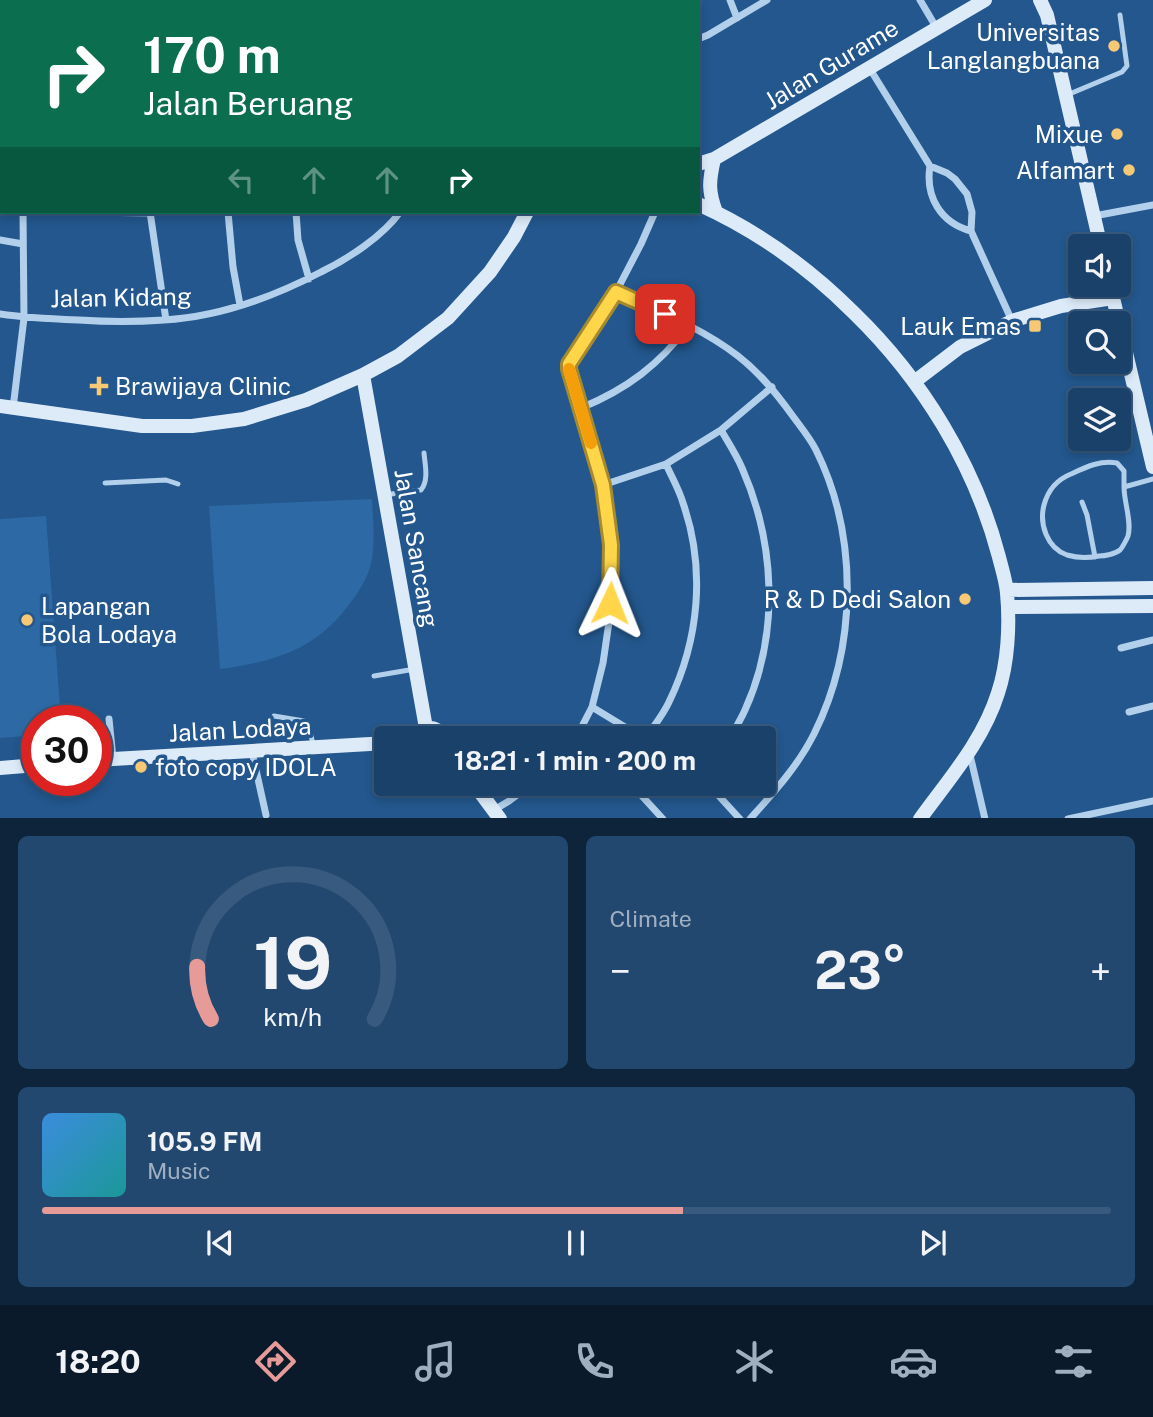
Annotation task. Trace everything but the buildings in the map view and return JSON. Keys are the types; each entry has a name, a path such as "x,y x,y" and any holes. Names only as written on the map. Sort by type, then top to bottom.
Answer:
{"street":[{"path":"730,0 737,18"},
{"path":"700,38 767,0"},
{"path":"920,0 936,27"},
{"name":"Jalan Gurame","path":"700,163 714,159 985,0"},
{"path":"1040,0 1047,15 1098,234"},
{"path":"1047,15 1048,0"},
{"path":"870,69 930,166 947,173 967,194 972,212 971,231 1012,321"},
{"path":"714,159 710,195 716,212"},
{"path":"930,166 928,182 935,204 950,222 971,231"},
{"path":"700,205 785,254 855,313 885,346 914,382 944,428 970,477 991,528 1007,590 1008,607 1007,643 999,692 986,723 969,752 920,818"},
{"path":"1093,216 1153,205"},
{"path":"23,214 24,318 6,407 95,426 192,426 244,419 306,400 363,375 398,356 449,318 490,272 526,214"},
{"path":"150,214 166,320"},
{"path":"228,214 240,306"},
{"path":"296,214 298,240 309,279"},
{"name":"Jalan Kidang","path":"0,314 24,318 109,322 166,320 240,306 276,294 346,259 392,223 399,214"},
{"path":"584,726 592,707 603,663 610,609 611,545 603,485 569,364 616,292 654,214"},
{"path":"0,240 23,244"},
{"path":"616,292 689,325 738,356 772,387 815,448 836,504 847,572 845,625 835,680 814,734 800,759 750,818"},
{"path":"914,382 960,347 1012,321 1093,297"},
{"path":"1112,297 1153,467"},
{"path":"581,408 623,388 642,375 676,343 689,325"},
{"name":"Jalan Sancang","path":"363,375 415,669 420,726"},
{"path":"603,485 666,464 721,430 772,387"},
{"path":"721,430 741,466 756,504 766,545 769,586 767,628 759,668 746,708 736,726"},
{"path":"653,726 668,705 685,666 695,625 698,584 694,542 687,515 666,464"},
{"path":"1007,590 1153,588"},
{"path":"1008,607 1153,606"},
{"path":"1121,648 1153,640"},
{"path":"1129,712 1153,706"},
{"path":"592,707 624,726"},
{"name":"Jalan Lodaya","path":"113,758 374,744"},
{"path":"112,748 113,758"},
{"path":"252,751 266,816"},
{"path":"969,752 985,818"},
{"path":"0,768 21,766"},
{"path":"483,796 497,814 516,796"},
{"path":"642,796 663,818"},
{"path":"719,796 740,818"},
{"path":"1068,818 1153,801"}],"lane":[{"path":"1065,95 1122,72 1127,66 1120,15"},
{"path":"384,495 421,490 424,487 424,453"},
{"path":"1108,461 1117,463 1124,471 1124,487 1128,536 1120,550 1108,555 1077,557 1056,549 1044,531 1043,511 1048,492 1062,478 1096,463 1108,461"},
{"path":"1124,487 1153,479"},
{"path":"105,483 166,480 178,484"},
{"path":"1082,502 1095,557"},
{"path":"374,676 415,669"},
{"path":"274,716 304,721 309,727 314,748"}],"shaded area":[{"path":"372,499 374,536 371,565 358,592 338,618 324,632 294,650 260,662 220,669 209,506"},
{"name":"Lapangan Bola Lodaya","path":"46,516 60,705 21,705 21,736 0,738 0,519"}],"slow traffic":[{"path":"569,369 591,443"}],"place":[{"name":"Universitas Langlangbuana","path":"1114,46"},
{"name":"Mixue","path":"1117,134"},
{"name":"Alfamart","path":"1129,170"},
{"name":"Lauk Emas","path":"1035,326"},
{"name":"Brawijaya Clinic","path":"99,386"},
{"name":"R & D Dedi Salon","path":"965,599"},
{"name":"Lapangan Bola Lodaya","path":"27,620"},
{"name":"foto copy IDOLA","path":"141,767"}],"route":[{"path":"610,603 611,545 603,485 569,364 616,292 665,314"}]}
